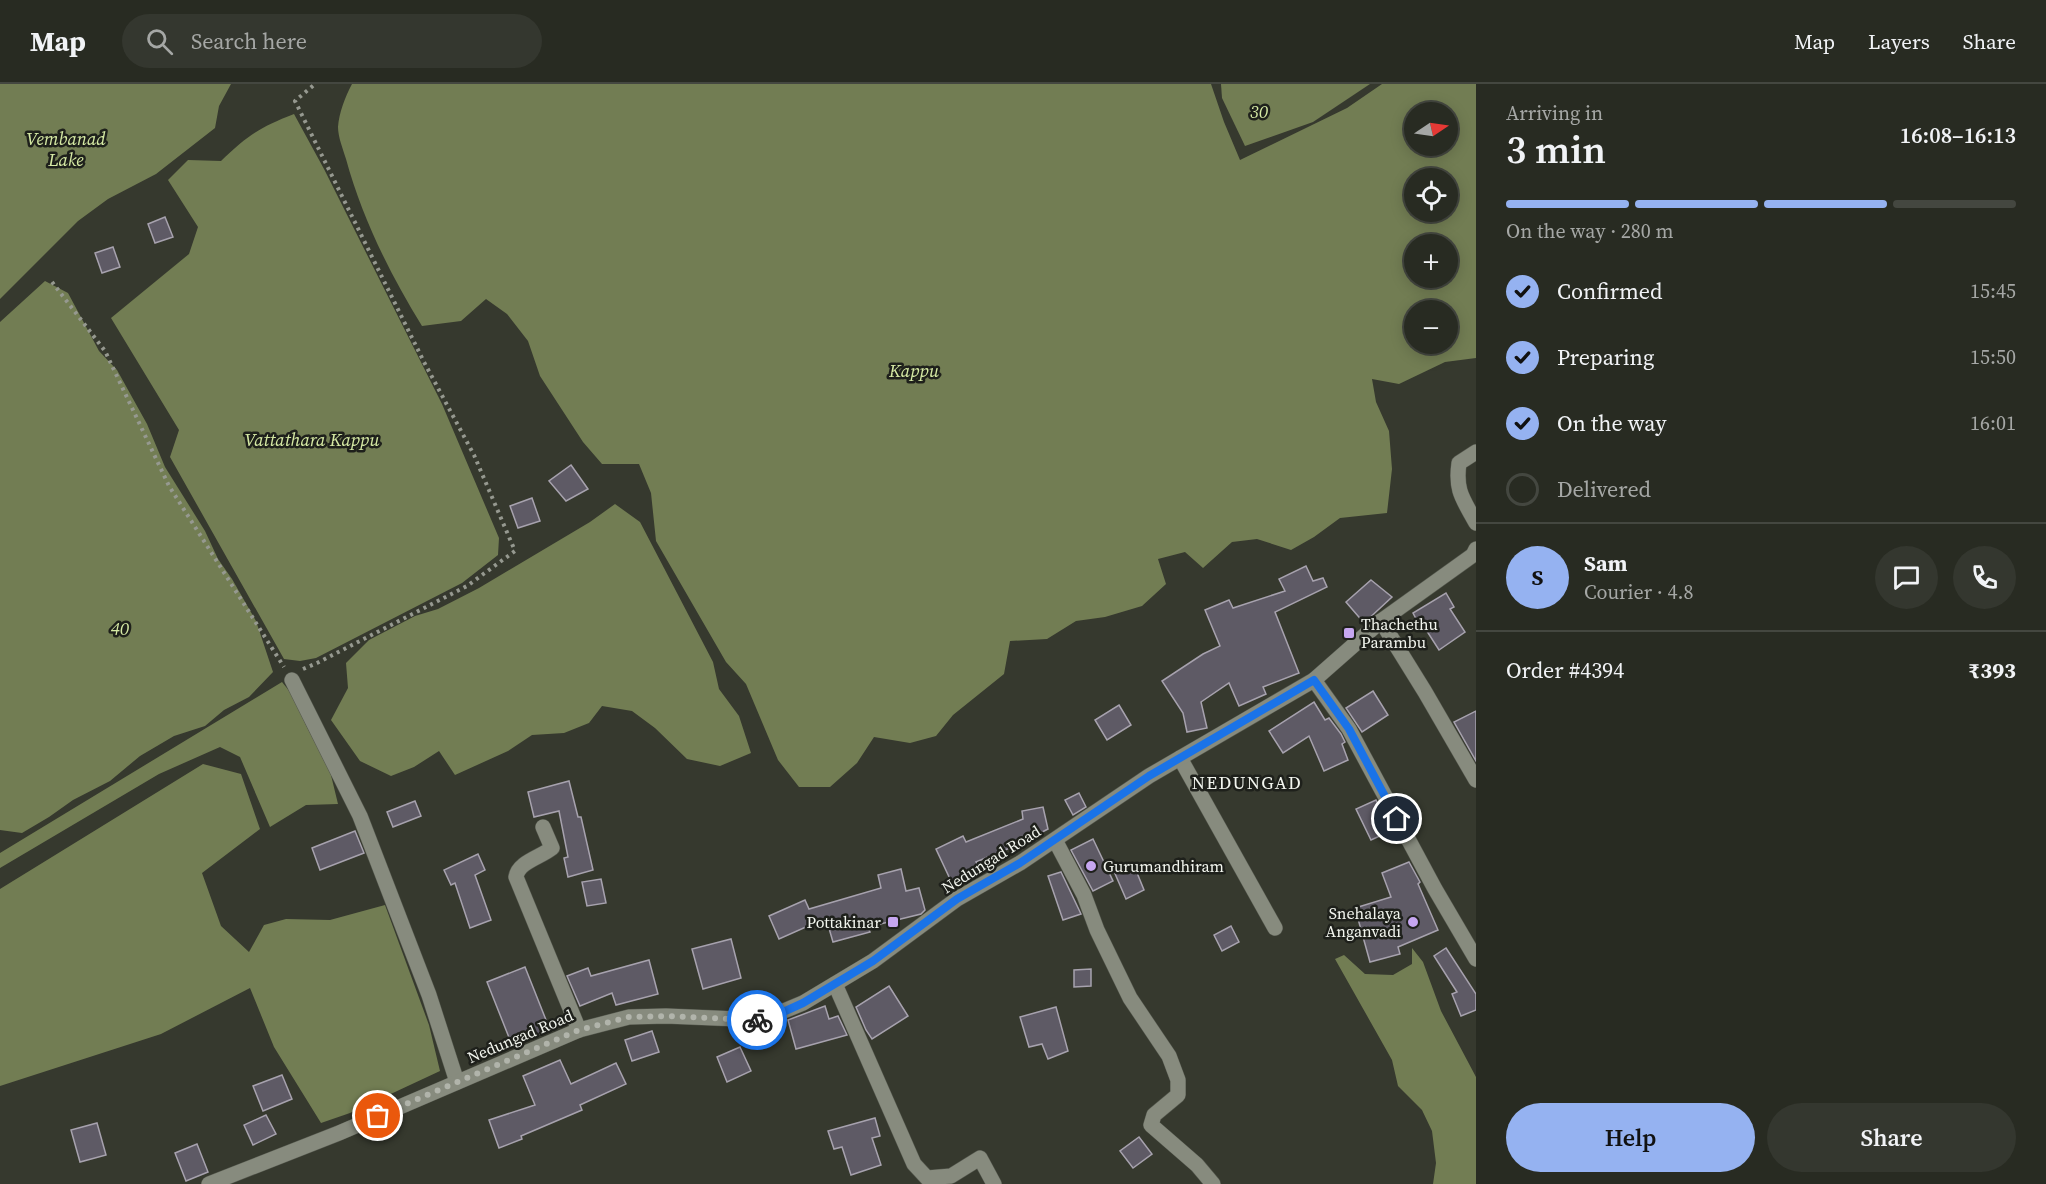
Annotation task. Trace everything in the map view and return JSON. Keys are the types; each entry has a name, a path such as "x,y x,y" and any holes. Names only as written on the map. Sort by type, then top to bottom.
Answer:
{"street":[{"path":"1476,452 1459,463 1457,478 1458,489 1476,523"},
{"name":"Nedungad Road","path":"209,1184 339,1133 579,1030 629,1017 666,1016 762,1020 803,1003 873,961 957,899 1055,840 1149,776 1314,680 1381,621 1473,555 1476,549"},
{"path":"1381,621 1476,780"},
{"path":"292,680 360,816 429,995 457,1082"},
{"path":"1314,680 1349,729 1435,889 1476,959"},
{"path":"1180,758 1275,928"},
{"path":"543,827 552,848 521,866 516,877 579,1030"},
{"path":"1055,840 1084,895 1097,930 1130,998 1169,1056 1178,1080 1178,1095 1154,1115 1151,1125 1197,1165 1213,1184"},
{"path":"835,984 914,1164 927,1178 951,1176 980,1158 994,1184"}],"path":[{"path":"52,282 105,351 169,486 292,680 302,669 467,586 515,551 474,455 424,362 295,101 315,84"}],"water":[{"name":"Vembanad Lake","path":"0,84 231,84 219,106 215,128 156,174 108,199 78,221 0,299"},
{"name":"Kappu","path":"352,84 1211,84 1240,160 1347,108 1382,84 1476,84 1476,358 1445,362 1399,384 1372,379 1376,402 1389,431 1392,469 1387,513 1340,518 1291,550 1257,539 1232,542 1203,568 1185,552 1158,559 1166,584 1142,606 1105,617 1076,621 1047,639 1010,641 1004,674 953,715 936,736 910,743 874,737 857,763 830,787 799,787 778,760 746,684 726,662 656,541 651,493 639,464 602,464 583,442 540,376 528,341 507,314 486,299 461,321 422,326 388,266 360,203 338,131 343,105"},
{"name":"30","path":"1221,84 1370,84 1313,122 1245,146 1222,98"},
{"name":"Vattathara Kappu","path":"294,114 442,404 499,538 498,555 462,583 316,658 300,661 284,659 170,457 179,430 111,318 189,254 198,227 168,180 188,160 221,161 255,133"},
{"name":"40","path":"45,281 68,293 99,351 117,370 147,424 165,467 205,531 218,559 256,621 273,672 249,697 224,710 205,726 174,736 140,756 110,781 73,800 22,833 0,830 0,322"},
{"path":"615,504 640,522 713,662 719,689 739,716 751,753 720,766 687,759 655,728 632,711 602,706 589,723 564,733 532,735 508,751 455,775 439,751 414,767 391,776 360,761 331,720 348,688 346,663 369,640 415,616 438,609 479,588 590,522"},
{"path":"282,682 295,698 330,771 338,804 306,805 270,827 240,757 220,747 159,774 0,868 0,853"},
{"path":"203,764 241,774 260,829 202,873 221,926 249,952 264,925 286,919 330,920 385,905 429,1025 440,1071 350,1113 321,1123 274,1047 250,988 161,1034 0,1086 0,889"},
{"path":"1412,948 1423,962 1441,1011 1476,1077 1476,1184 1433,1184 1436,1163 1432,1131 1422,1110 1398,1086 1392,1060 1335,959 1344,955 1365,974 1393,975 1412,964"}],"building":[{"path":"165,217 173,237 155,243 148,224"},
{"path":"113,247 120,267 102,273 95,253"},
{"path":"571,465 588,489 566,501 549,481"},
{"path":"532,498 540,521 518,528 510,506"},
{"path":"1306,566 1313,581 1323,578 1327,587 1275,612 1299,673 1263,687 1266,694 1239,706 1229,683 1201,702 1207,728 1187,732 1183,713 1162,681 1203,654 1220,646 1205,610 1229,600 1233,608 1285,591 1279,579"},
{"path":"1371,580 1392,597 1364,623 1346,602"},
{"path":"1446,593 1454,607 1450,609 1465,632 1439,650 1413,613"},
{"path":"1373,691 1388,715 1362,732 1346,708"},
{"path":"1314,702 1325,720 1329,718 1341,734 1348,760 1324,771 1309,736 1283,753 1269,731"},
{"path":"1119,705 1131,725 1107,740 1095,720"},
{"path":"1476,711 1476,761 1454,722"},
{"path":"569,781 578,817 581,817 593,870 568,877 564,858 568,857 559,811 534,817 528,792"},
{"path":"1079,793 1086,807 1073,815 1065,800"},
{"path":"1376,800 1391,831 1371,840 1356,809"},
{"path":"415,801 421,816 393,827 387,812"},
{"path":"1043,807 1048,829 976,862 978,866 976,869 951,881 936,849 963,836 966,842 1023,819 1022,811"},
{"path":"355,831 364,853 320,870 312,848"},
{"name":"Gurumandhiram","path":"1093,839 1113,881 1093,891 1071,850"},
{"path":"478,854 485,870 475,875 491,920 470,928 455,883 451,885 444,870"},
{"path":"1409,862 1420,882 1418,884 1438,930 1398,947 1400,954 1370,962 1355,908 1391,897 1382,873"},
{"path":"1133,863 1144,890 1126,899 1113,869"},
{"path":"901,869 906,891 919,888 925,910 921,914 868,927 870,932 833,942 826,918 779,939 769,916 805,900 809,909 881,888 878,875"},
{"path":"1061,872 1081,914 1063,920 1048,876"},
{"path":"601,879 606,903 587,906 582,882"},
{"path":"1231,926 1239,942 1222,951 1214,935"},
{"path":"731,939 741,978 703,989 692,949"},
{"path":"1446,948 1476,994 1476,1010 1461,1016 1452,994 1457,992 1434,956"},
{"path":"649,960 658,994 616,1005 612,993 580,1006 567,976 588,968 591,976"},
{"path":"525,967 550,1030 512,1045 487,982"},
{"path":"1091,969 1091,986 1074,987 1074,970"},
{"path":"889,986 908,1016 872,1039 856,1007"},
{"path":"825,1006 829,1019 838,1016 847,1035 796,1049 788,1020"},
{"path":"1056,1007 1068,1051 1048,1059 1042,1044 1029,1047 1020,1017"},
{"path":"652,1031 659,1052 632,1061 625,1040"},
{"path":"740,1047 751,1071 727,1082 717,1057"},
{"path":"560,1060 571,1084 616,1063 626,1084 580,1105 582,1110 499,1148 489,1120 535,1105 523,1076"},
{"path":"282,1075 292,1099 263,1111 253,1086"},
{"path":"266,1115 276,1134 253,1145 244,1125"},
{"path":"875,1118 880,1136 872,1138 881,1165 851,1175 842,1147 834,1149 828,1131"},
{"path":"97,1123 106,1155 80,1162 71,1130"},
{"path":"1139,1137 1152,1154 1133,1168 1120,1151"},
{"path":"197,1144 208,1172 186,1181 175,1153"}],"way so far":[{"path":"378,1116 579,1030 629,1017 666,1016 757,1020"}],"place":[{"name":"Thachethu Parambu","path":"1349,633"},
{"name":"Gurumandhiram","path":"1091,866"},
{"name":"Pottakinar","path":"893,922"},
{"name":"Snehalaya Anganvadi","path":"1413,922"}],"district":[{"name":"NEDUNGAD","path":"1247,783"}],"route":[{"path":"757,1020 803,1003 873,961 957,899 1020,863 1149,776 1314,680 1349,729 1397,819"}]}
